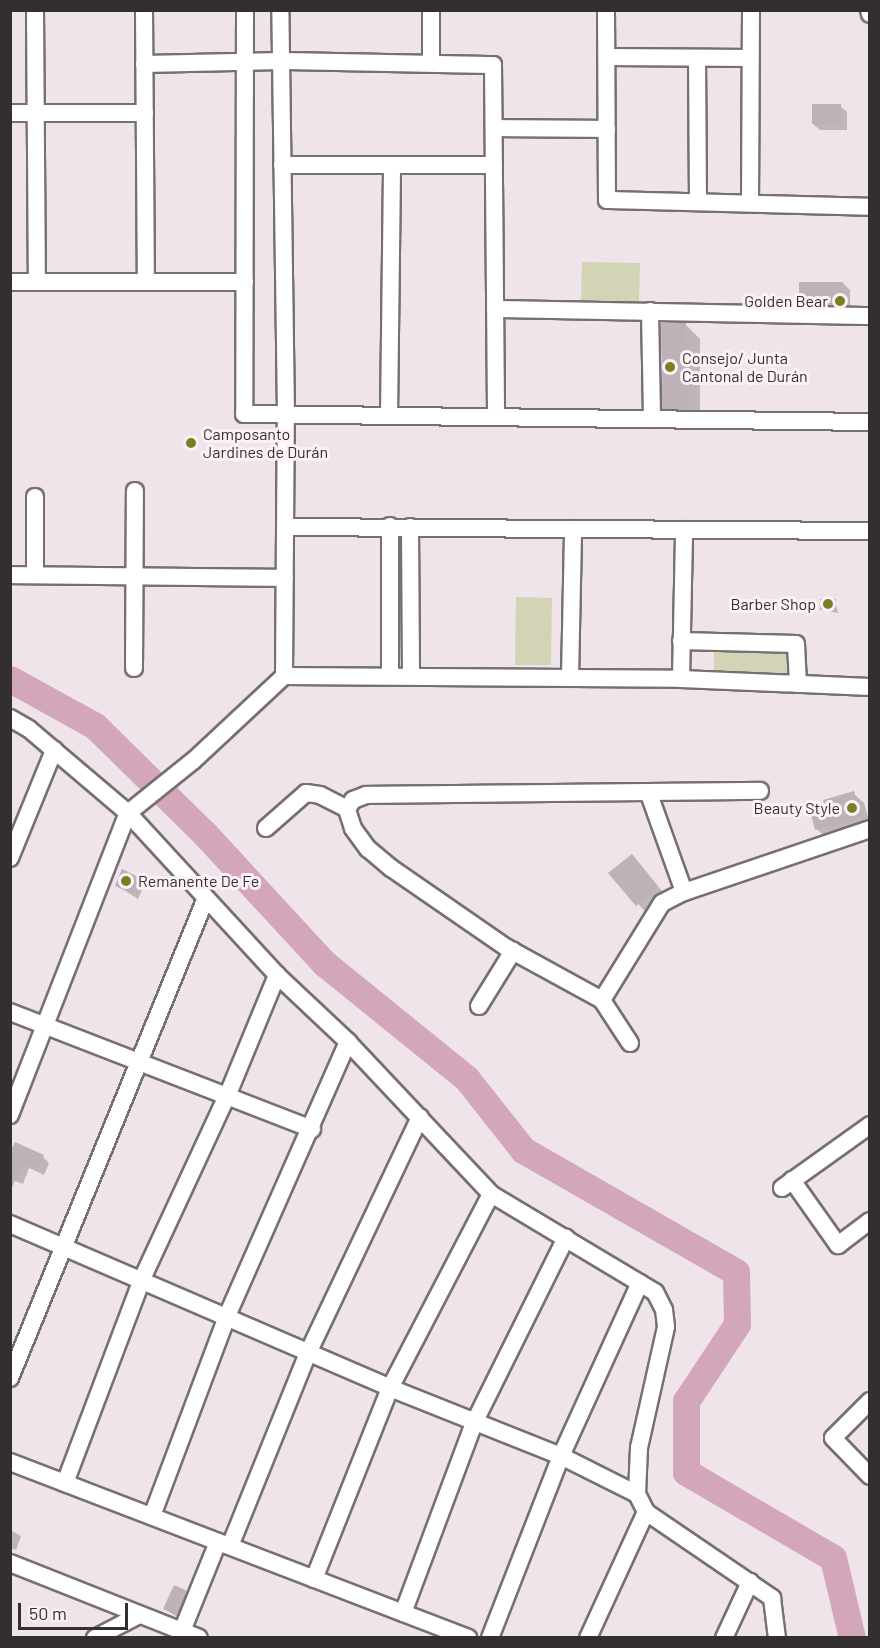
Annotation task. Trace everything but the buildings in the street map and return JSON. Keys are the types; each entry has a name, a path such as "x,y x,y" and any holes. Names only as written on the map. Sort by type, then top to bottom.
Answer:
{"street":[{"path":"35,10 37,281"},
{"path":"144,10 146,282"},
{"path":"245,10 244,414 870,422"},
{"path":"280,10 286,415 284,676"},
{"path":"431,63 432,10"},
{"path":"606,10 607,200 870,207"},
{"path":"750,203 751,10"},
{"path":"607,57 750,58"},
{"path":"697,58 698,202"},
{"path":"144,64 281,61 493,65 496,417"},
{"path":"10,113 145,113"},
{"path":"494,128 607,129"},
{"path":"282,165 494,165"},
{"path":"389,416 392,165"},
{"path":"10,282 245,282"},
{"path":"495,309 870,316"},
{"path":"650,311 652,419"},
{"path":"134,668 135,491"},
{"path":"35,497 35,575"},
{"path":"390,526 390,676"},
{"path":"285,527 411,526 870,531"},
{"path":"411,526 411,676"},
{"path":"570,678 573,529"},
{"path":"681,679 684,530"},
{"path":"10,575 285,578"},
{"path":"681,640 796,644 798,684"},
{"path":"10,1114 131,810 193,761 284,676 681,679 870,687"},
{"path":"10,718 131,810 206,898 277,975 348,1042 491,1194 640,1283 660,1300 666,1327 639,1448 637,1494 646,1512 772,1598 777,1638"},
{"path":"10,858 54,750"},
{"path":"347,808 353,800 366,795 649,794 759,791"},
{"path":"266,828 306,793 321,795 347,808 353,828 368,849 513,951 602,1000 630,1043"},
{"path":"649,794 684,892"},
{"path":"602,1000 652,915 662,903 684,892 870,829"},
{"path":"10,1378 138,1059 206,898"},
{"path":"479,1006 513,951"},
{"path":"65,1483 142,1279 228,1094 277,975"},
{"path":"10,1012 138,1059 312,1129"},
{"path":"152,1516 227,1316 312,1129 348,1042"},
{"path":"182,1631 224,1544 308,1353 420,1117"},
{"path":"870,1125 787,1184 838,1245 870,1221"},
{"path":"314,1579 390,1388 491,1194"},
{"path":"10,1224 64,1244 390,1388 561,1456 637,1494"},
{"path":"403,1613 474,1423 566,1238"},
{"path":"490,1638 561,1456 640,1283"},
{"path":"870,1401 833,1438 870,1476"},
{"path":"10,1462 468,1638"},
{"path":"588,1638 646,1512"},
{"path":"10,1563 199,1638"},
{"path":"724,1638 750,1582"},
{"path":"95,1638 139,1615"}],"green space":[{"path":"582,262 640,263 639,302 581,301"},
{"path":"516,597 552,598 551,665 515,665"},
{"path":"714,648 797,650 796,674 714,673"}],"waterway":[{"path":"10,679 95,726 205,834 324,963 467,1079 523,1150 736,1272 737,1324 686,1401 686,1472 833,1558 852,1638"}],"place":[{"name":"Golden Bear","path":"840,301"},
{"name":"Consejo/ Junta Cantonal de Durán","path":"670,367"},
{"name":"Camposanto Jardines de Durán","path":"191,443"},
{"name":"Barber Shop","path":"828,604"},
{"name":"Beauty Style","path":"852,808"},
{"name":"Remanente De Fe","path":"126,881"}]}
